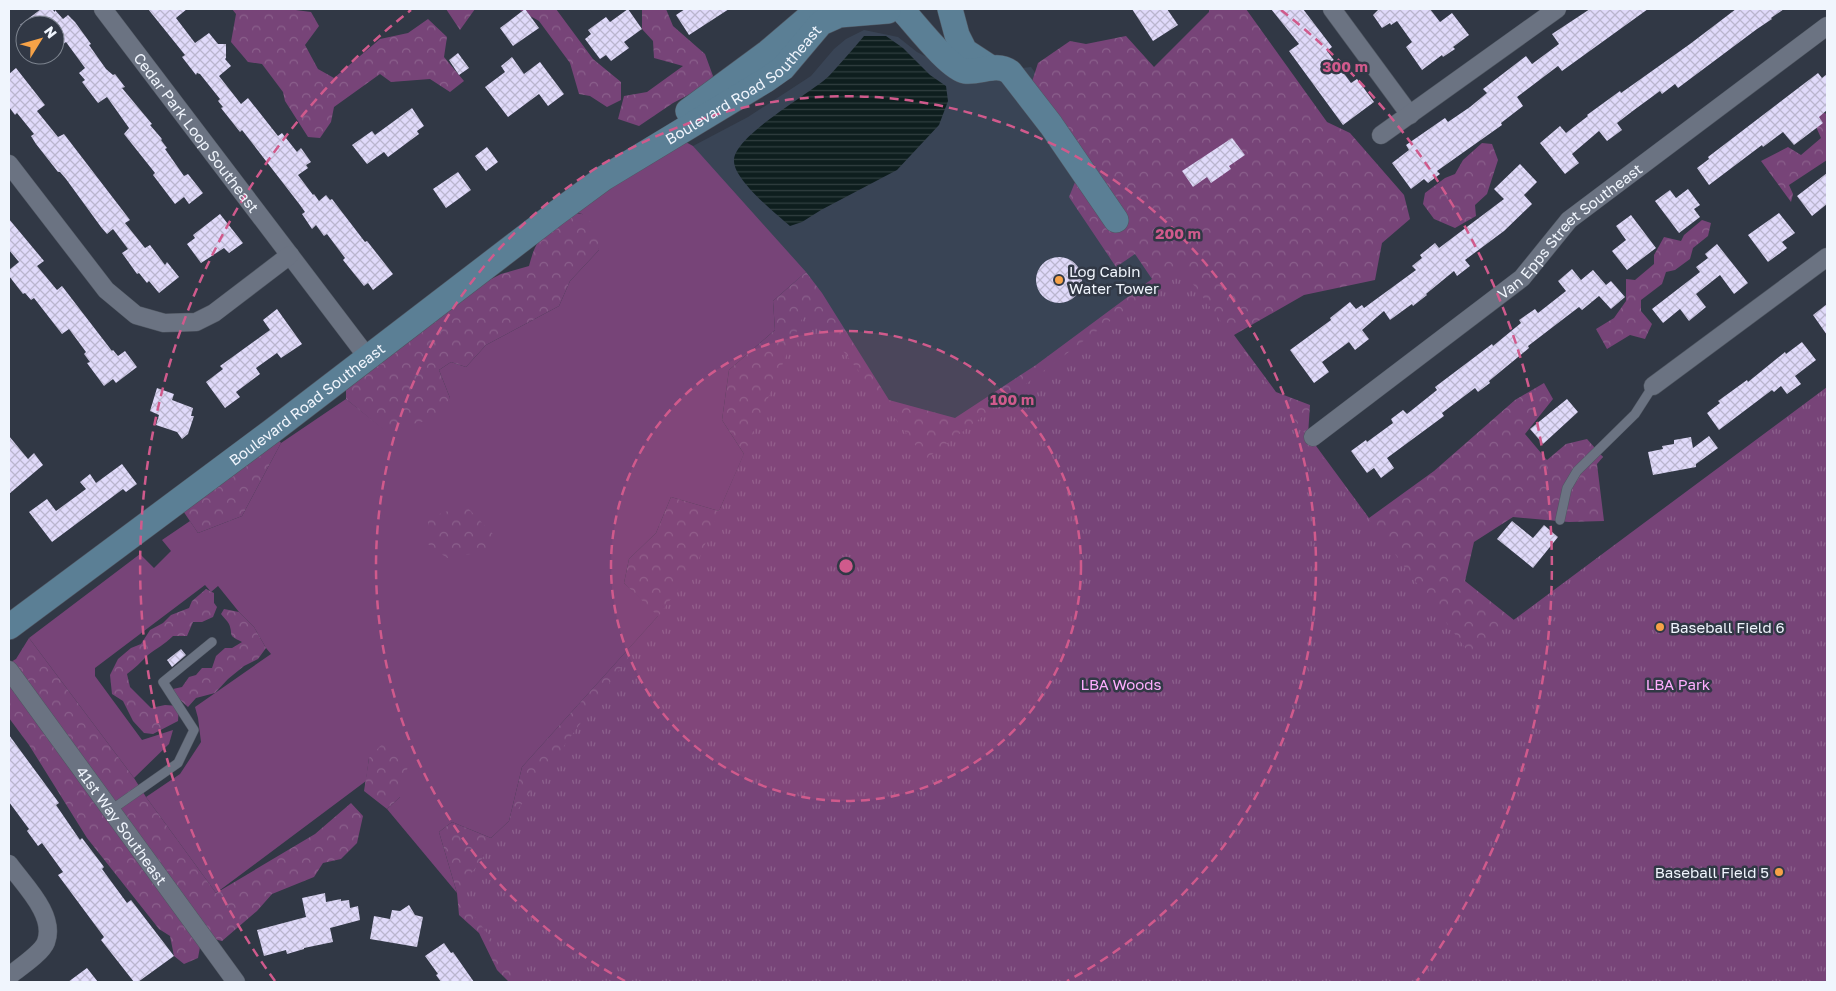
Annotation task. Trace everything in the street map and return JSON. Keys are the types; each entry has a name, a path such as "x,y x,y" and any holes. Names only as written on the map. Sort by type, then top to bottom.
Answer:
{"street":[{"name":"Cedar Park Loop Southeast","path":"104,9 368,358"},
{"name":"Boulevard Road Southeast","path":"9,627 141,530 604,178 645,142 768,52 817,9"},
{"path":"950,9 956,35 965,51 991,68"},
{"path":"1333,9 1410,115"},
{"path":"1381,135 1556,9"},
{"path":"899,10 950,62 965,71 1005,68 1026,91 1116,220"},
{"name":"Boulevard Road Southeast","path":"604,178 772,76 783,68 821,23 839,15 899,10"},
{"name":"Van Epps Street Southeast","path":"1313,437 1522,278 1569,220 1827,26"},
{"path":"9,164 106,290 136,315 164,323 196,322 214,313 290,255"},
{"path":"1653,386 1827,257"},
{"name":"41st Way Southeast","path":"9,670 236,982"},
{"path":"9,864 41,906 49,926 46,943 35,955 9,976"}],"lane":[{"path":"1560,520 1567,488 1577,471 1635,414 1653,386"},
{"path":"111,810 178,763 194,730 162,682 212,642"}],"shaded area":[{"path":"864,30 898,37 917,52 962,75 1031,67 1181,268 926,459 693,146 748,117 811,76 834,49 846,39"},
{"path":"864,36 886,36 903,48 930,75 946,86 948,101 939,125 897,170 802,222 790,226 748,187 736,169 734,161 737,151 759,128 829,76"}],"green space":[{"path":"232,9 288,9 311,12 319,26 305,45 318,69 334,78 380,39 408,33 428,19 447,37 444,57 464,81 450,92 430,79 391,82 380,74 334,107 331,122 320,138 308,137 285,101 283,92 262,64 248,62 231,42 236,14"},
{"path":"446,9 475,9 460,30"},
{"path":"518,9 556,9 593,59 621,82 621,100 607,107 590,96 579,94 570,63 539,21"},
{"path":"642,9 666,9 673,26 705,54 713,76 709,84 673,103 639,126 618,119 624,96 647,92 683,66 654,58 653,41 642,29"},
{"name":"LBA Woods","path":"1209,9 1246,9 1327,122 1350,133 1404,195 1410,219 1382,243 1375,280 1304,295 1234,335 1276,392 1310,405 1308,435 1369,518 1434,471 1515,400 1544,383 1553,399 1525,434 1547,460 1566,444 1587,439 1603,457 1597,464 1604,521 1569,522 1513,517 1474,542 1465,581 1514,620 1714,982 509,982 497,970 479,933 459,915 457,893 439,832 452,822 491,838 509,821 522,767 658,616 624,583 629,559 656,533 671,497 719,511 744,454 722,420 729,370 775,330 773,301 806,272 822,293 889,400 955,418 1036,365 1152,279 1135,254 1116,267 1069,197 1086,155 1030,88 1038,63 1070,41 1086,44 1126,36 1154,67 1209,12"},
{"path":"1818,111 1827,114 1827,160 1789,185 1793,194 1791,202 1761,161 1788,147 1801,155 1821,138 1813,120"},
{"path":"675,136 693,146 806,272 773,301 775,330 729,370 722,420 744,454 719,511 671,497 656,533 629,559 624,583 659,615 522,767 509,821 491,838 452,822 439,832 457,893 387,809 400,797 369,758 366,781 216,893 146,797 180,774 201,742 195,707 271,654 254,627 218,586 211,592 205,585 95,668 95,676 142,740 173,730 169,744 134,778 29,638 140,554 154,568 171,551 162,540 190,521 198,533 242,516 281,443 346,399 385,430 450,398 439,370 451,362 466,367 486,345 559,306 570,281 599,250 582,214 564,208"},
{"path":"1482,143 1492,144 1498,160 1487,194 1475,205 1476,216 1455,228 1434,219 1423,204 1425,193 1445,178 1455,174 1463,160"},
{"path":"569,212 582,214 597,228 599,250 570,281 559,306 486,345 466,367 451,362 439,370 450,398 437,418 385,431 346,399 346,387 468,291 501,274 529,266 535,248 543,235"},
{"path":"1702,220 1711,223 1708,236 1693,248 1690,259 1675,270 1666,272 1662,284 1641,300 1641,311 1652,324 1645,339 1630,335 1607,349 1596,329 1614,318 1626,301 1626,279 1635,280 1654,264 1654,255 1664,237 1681,241 1684,235"},
{"name":"LBA Woods","path":"1181,268 1469,653 1827,387 1827,982 524,982 457,893 697,563 808,305 926,459"},
{"path":"272,431 281,443 242,516 198,533 177,502"},
{"path":"465,505 493,534 489,551 447,558 428,544 428,518"},
{"path":"206,589 214,593 214,603 217,607 213,617 202,622 193,622 187,636 173,636 127,674 130,687 151,708 165,705 179,706 178,721 153,734 144,733 133,721 123,701 112,694 110,675 118,659 131,648 141,644 150,630 163,623 171,615 189,608 192,601"},
{"path":"224,609 239,612 254,627 266,648 258,659 244,666 215,693 196,698 188,707 177,697 173,689 182,687 189,677 196,675 202,668 212,668 216,656 225,648 232,648 242,642 231,634 229,624 221,614"},
{"path":"29,638 134,778 216,893 315,834 351,803 363,816 357,843 341,859 323,863 314,877 272,894 257,911 222,941 202,936 198,958 184,964 174,956 170,936 159,929 87,838 29,745 9,718 9,663 16,659"},
{"path":"383,743 408,766 400,797 387,809 364,791 369,758"}],"building":[{"path":"41,9 52,9 59,15 33,15"},
{"path":"148,9 187,9 176,18 195,43 209,33 218,44 226,44 225,59 231,66 219,76 241,104 248,98 278,136 282,133 297,152 301,148 311,162 306,165 308,168 298,175 319,201 326,195 330,200 332,199 365,242 367,241 393,274 373,290 368,283 364,286 343,260 345,258 327,234 324,236 316,225 312,229 302,214 305,212 300,205 242,130 240,132 221,108 223,107 218,101 220,99 200,74 197,73 196,75 182,57 185,55"},
{"path":"525,9 539,28 513,46 500,28"},
{"path":"628,9 642,29 624,42 629,48 611,61 606,55 600,59 585,39 591,34 588,30 606,17 610,22"},
{"path":"685,9 729,9 689,35 676,15"},
{"path":"1132,9 1167,9 1178,25 1153,41"},
{"path":"1271,9 1303,9 1332,47 1327,51 1351,83 1357,79 1374,102 1343,125 1289,51 1299,44"},
{"path":"1379,9 1430,9 1440,22 1452,13 1469,35 1453,47 1455,49 1443,57 1442,55 1422,70 1406,47 1412,42 1397,21 1382,28 1373,15"},
{"path":"1590,9 1648,9 1562,71 1558,66 1517,97 1523,106 1501,123 1502,125 1437,171 1440,174 1428,183 1424,179 1411,189 1392,163 1409,150 1406,145 1445,118 1448,122 1470,107 1487,93 1483,89 1526,56 1532,64 1559,44 1552,34"},
{"path":"1736,9 1784,9 1678,88 1675,84 1662,94 1660,91 1634,110 1617,123 1622,130 1607,141 1599,131 1572,154 1579,163 1565,174 1540,143 1560,126 1566,133 1587,115 1690,44"},
{"path":"68,15 91,44 89,45 106,69 113,75 115,74 125,87 122,88 152,124 150,125 162,139 167,148 165,149 184,176 188,174 203,193 189,204 184,197 175,204 153,175 155,173 124,134 129,128 107,97 98,103 82,82 85,80 79,73 85,68 66,42 65,17"},
{"path":"458,53 469,68 459,75 449,60"},
{"path":"512,57 524,74 540,62 564,94 548,106 539,94 508,117 485,87 505,72 501,66"},
{"path":"16,68 45,105 37,111 58,137 64,134 130,220 125,223 145,248 150,245 165,265 167,262 179,277 159,293 149,281 147,283 139,273 137,274 122,253 128,249 113,229 107,234 101,227 66,179 58,172 36,144 31,136 34,134 17,113 15,115 9,107 9,74"},
{"path":"1818,73 1822,78 1827,74 1827,110 1819,117 1823,123 1794,145 1783,132 1763,147 1762,145 1709,185 1697,168 1709,159 1708,157"},
{"path":"412,108 424,126 417,131 419,134 388,157 384,152 367,164 352,145 372,131 375,135"},
{"path":"1232,138 1245,155 1229,166 1231,169 1211,183 1207,177 1193,187 1182,171"},
{"path":"487,147 498,162 486,171 475,156"},
{"path":"1520,164 1537,182 1524,195 1532,204 1504,231 1465,260 1470,266 1457,276 1454,271 1413,306 1412,304 1390,320 1384,311 1362,330 1369,339 1355,350 1349,342 1322,362 1329,372 1314,383 1290,350 1331,320 1330,318 1350,302 1356,309 1362,305 1364,308 1416,270 1412,266 1422,258 1420,255 1435,243 1439,248 1504,199 1494,189"},
{"path":"458,172 471,190 446,208 433,189"},
{"path":"1827,173 1827,204 1812,216 1797,196"},
{"path":"1688,189 1700,205 1694,209 1700,217 1679,233 1655,201 1670,190 1676,198"},
{"path":"1779,213 1795,233 1782,242 1787,248 1768,262 1748,235"},
{"path":"220,214 243,243 229,253 224,248 201,263 187,244 195,238 193,235"},
{"path":"1631,215 1656,248 1627,270 1612,251 1626,240 1616,226"},
{"path":"9,219 44,261 37,266 57,290 62,286 112,351 118,356 125,351 137,367 116,383 113,379 104,386 87,363 90,362 84,354 86,352 69,329 62,334 34,298 31,300 25,293 23,294 9,276 9,270 19,262 9,250"},
{"path":"1717,244 1748,283 1734,294 1720,275 1696,294 1706,307 1689,321 1680,309 1663,323 1652,309 1700,272 1696,267 1708,258 1705,254"},
{"name":"Log Cabin Water Tower","path":"1054,257 1064,257 1076,263 1081,271 1081,289 1076,297 1068,302 1054,303 1046,300 1039,293 1036,285 1036,275 1039,267 1046,260"},
{"path":"1572,269 1581,280 1593,270 1606,285 1611,281 1625,297 1611,309 1599,296 1582,310 1579,307 1528,346 1529,348 1489,381 1490,383 1478,392 1475,388 1442,413 1444,416 1387,458 1394,468 1381,478 1374,468 1367,473 1351,451 1393,423 1391,419 1403,410 1407,414 1437,390 1435,387 1492,344 1493,346 1521,323 1519,320 1535,309 1538,313 1566,291 1558,281"},
{"path":"1827,304 1827,335 1813,315"},
{"path":"277,309 302,344 281,358 277,353 256,368 260,374 236,392 240,397 225,408 206,382 223,369 220,366 270,330 263,320"},
{"path":"1802,342 1816,360 1795,376 1801,384 1787,394 1781,386 1774,392 1772,390 1719,430 1707,413 1720,403 1718,401 1747,380 1748,382 1785,352 1786,354"},
{"path":"157,388 174,394 172,400 193,408 191,416 194,416 188,434 182,439 177,432 156,425 159,415 150,411"},
{"path":"1567,399 1578,412 1543,444 1530,429"},
{"path":"9,436 28,459 34,453 43,465 9,494"},
{"path":"1709,436 1718,448 1696,464 1696,467 1653,475 1648,452 1663,449 1662,446 1674,444 1674,440 1691,437 1693,448"},
{"path":"122,464 137,484 126,492 123,489 52,542 29,512 47,499 56,511 86,489 80,482 90,474 96,483"},
{"path":"1512,521 1533,538 1544,525 1558,537 1533,568 1497,539"},
{"path":"181,649 186,655 172,667 167,660"},
{"path":"9,735 59,803 56,805 80,840 82,838 104,867 102,869 127,903 131,900 174,956 138,982 134,982 101,940 104,937 58,875 63,872 42,843 38,846 27,831 29,829 9,802"},
{"path":"325,893 326,902 341,899 341,901 349,900 350,908 358,906 360,920 330,928 333,942 304,948 287,954 286,950 264,956 257,930 306,917 302,898"},
{"path":"409,905 415,915 423,917 417,947 370,939 374,916 390,919 392,910 400,911"},
{"path":"444,943 451,953 453,952 474,982 441,982 436,975 438,974 425,956"},
{"path":"87,968 98,982 68,982"}],"place":[{"name":"Log Cabin Water Tower","path":"1059,280"},
{"name":"Baseball Field 6","path":"1660,627"},
{"name":"Baseball Field 5","path":"1779,872"}],"park label":[{"name":"LBA Park","path":"1678,684"}]}
